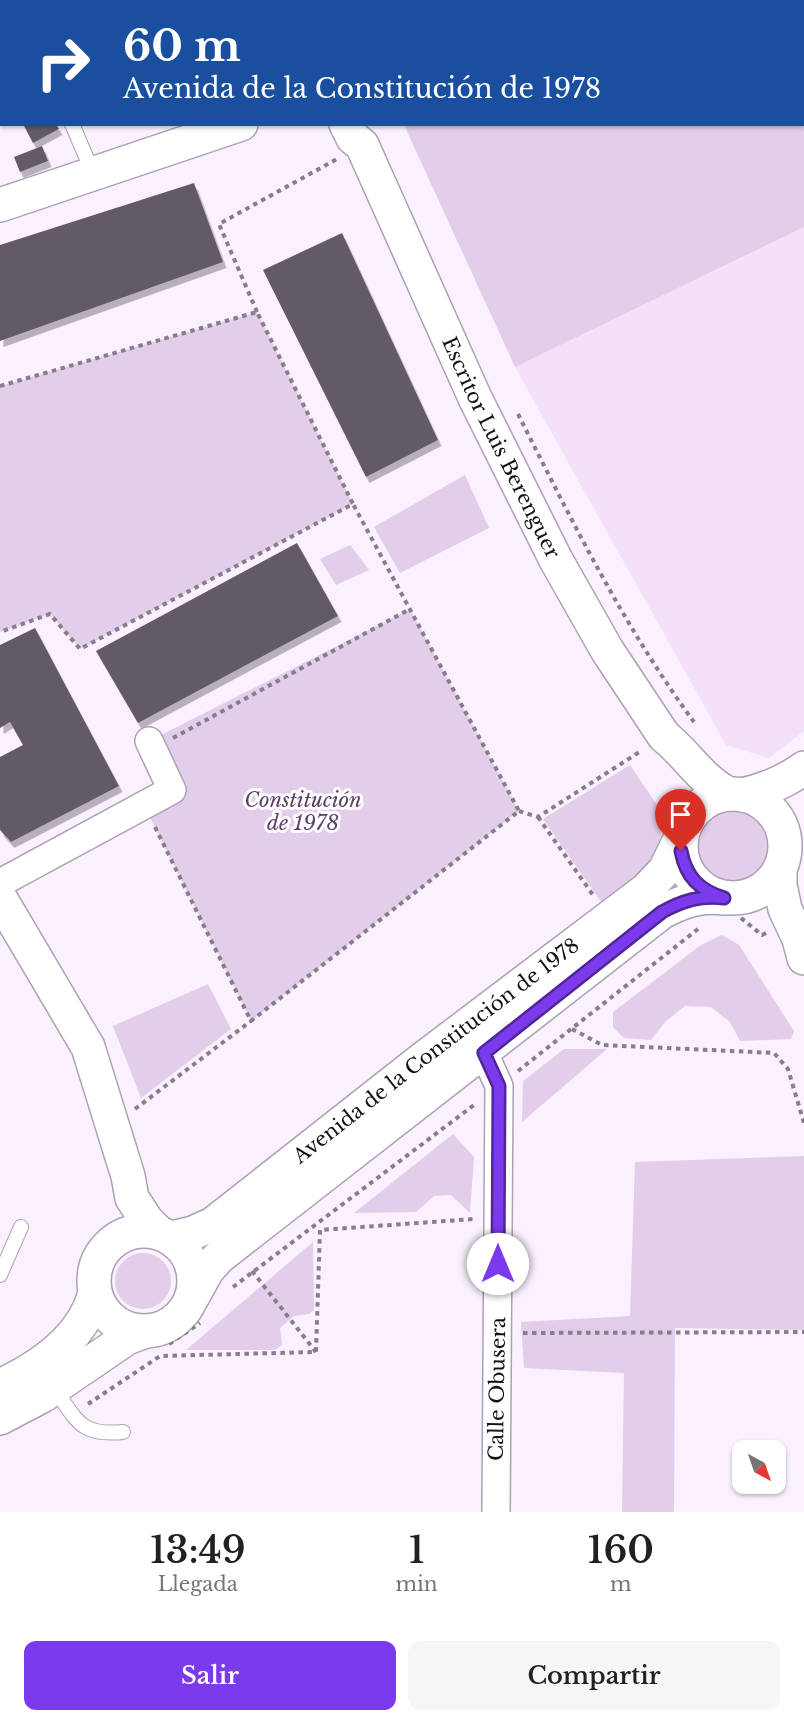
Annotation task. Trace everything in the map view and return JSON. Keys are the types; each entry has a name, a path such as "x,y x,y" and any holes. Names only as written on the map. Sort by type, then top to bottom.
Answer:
{"street":[{"path":"0,205 236,126"},
{"name":"Escritor Luis Berenguer","path":"357,131 475,398 556,560 608,650 664,736 675,745 700,775 735,794"},
{"name":"Escritor Luis Berenguer","path":"664,736 667,752 683,795 683,831"},
{"path":"0,883 172,790 151,745"},
{"path":"803,958 788,946 774,927 750,905 733,904 710,894 699,886 683,865 681,851 683,831 692,813 703,804 715,797 779,784 804,768"},
{"path":"735,794 755,799 766,806 776,816 782,828 785,841 780,885 785,909 799,939 803,958"},
{"path":"733,904 763,889 773,880 804,822"},
{"name":"Avenida de la Constitución de 1978","path":"165,1236 193,1233 213,1224 424,1058 646,890 665,870 683,831"},
{"name":"Avenida de la Constitución de 1978","path":"199,1307 208,1269 232,1247 484,1053 662,912 678,903 706,896 733,904"},
{"path":"0,898 88,1047 128,1176 132,1198 147,1221 181,1247 189,1257 199,1307 187,1308 179,1318 156,1330 152,1340"},
{"name":"Calle Obusera","path":"484,1053 499,1086 496,1512"},
{"path":"132,1198 123,1207 115,1235 101,1255 96,1267 95,1293 107,1316 118,1324 152,1340"},
{"path":"110,1245 133,1232 146,1231 165,1236"},
{"path":"0,1386 23,1375 57,1351 79,1328 91,1310 95,1293"},
{"path":"0,1419 62,1383 127,1338 152,1340"}],"lane":[{"path":"73,126 94,175"},
{"path":"0,1275 21,1227"},
{"path":"62,1383 72,1414 91,1431 107,1434 123,1432"}],"path":[{"path":"357,131 219,224 257,312 353,504 519,810 538,817 596,899"},
{"path":"0,386 257,312"},
{"path":"513,404 579,535 646,651 694,722"},
{"path":"0,632 50,614 80,650 353,504"},
{"path":"151,745 410,609"},
{"path":"538,817 664,736"},
{"path":"144,804 251,1021"},
{"path":"112,1126 251,1021 519,810"},
{"path":"733,904 762,935 774,927"},
{"path":"231,1289 499,1086 701,927"},
{"path":"572,1029 602,1045 774,1053 788,1069 804,1123"},
{"path":"316,1352 320,1230 498,1218"},
{"path":"232,1247 316,1352"},
{"path":"152,1340 198,1326 199,1307"},
{"path":"498,1334 804,1332"},
{"path":"62,1383 89,1404 160,1356 316,1352"}],"shaded area":[{"path":"804,227 804,731 769,758 726,745 515,367"}],"green space":[{"path":"404,126 804,126 804,227 515,367"},
{"path":"257,312 353,504 80,649 50,614 0,632 0,386"},
{"path":"465,475 489,528 400,573 374,527"},
{"path":"350,545 369,570 336,585 320,559"},
{"name":"Constitución de 1978","path":"410,609 519,811 251,1021 144,805 172,790 149,741"},
{"path":"630,765 665,817 659,842 647,868 602,903 543,819"},
{"path":"740,811 759,821 767,833 769,847 767,861 759,873 747,881 726,883 707,873 699,861 697,840 707,821 719,813"},
{"path":"722,935 739,945 794,1031 791,1039 740,1041 730,1022 711,1007 685,1006 665,1022 651,1040 624,1038 613,1027 613,1012 701,945"},
{"path":"208,984 231,1029 141,1098 113,1026"},
{"path":"564,1049 607,1049 522,1122 523,1081"},
{"path":"453,1134 474,1157 470,1213 451,1195 434,1196 416,1212 354,1213"},
{"path":"804,1156 804,1330 675,1328 674,1512 622,1512 624,1373 524,1368 521,1322 630,1316 635,1162"},
{"path":"313,1242 314,1310 309,1314 294,1316 280,1328 282,1345 275,1350 186,1350"},
{"path":"138,1253 148,1253 163,1261 169,1270 171,1281 169,1292 163,1301 148,1309 138,1309 127,1304 120,1297 115,1286 115,1276 120,1265 127,1258"}],"building":[{"path":"24,126 57,126 59,129 33,143"},
{"path":"42,146 48,161 20,172 14,157"},
{"path":"194,183 223,262 0,341 0,245"},
{"path":"342,233 438,440 366,477 263,270"},
{"path":"297,543 338,616 138,723 96,651"},
{"path":"35,628 119,786 11,842 0,830 0,757 23,745 10,722 0,728 0,645"}],"route":[{"path":"498,1264 499,1086 484,1053 662,912 678,903 692,899 706,896 724,898 710,894 690,877 683,865 681,851"}]}
